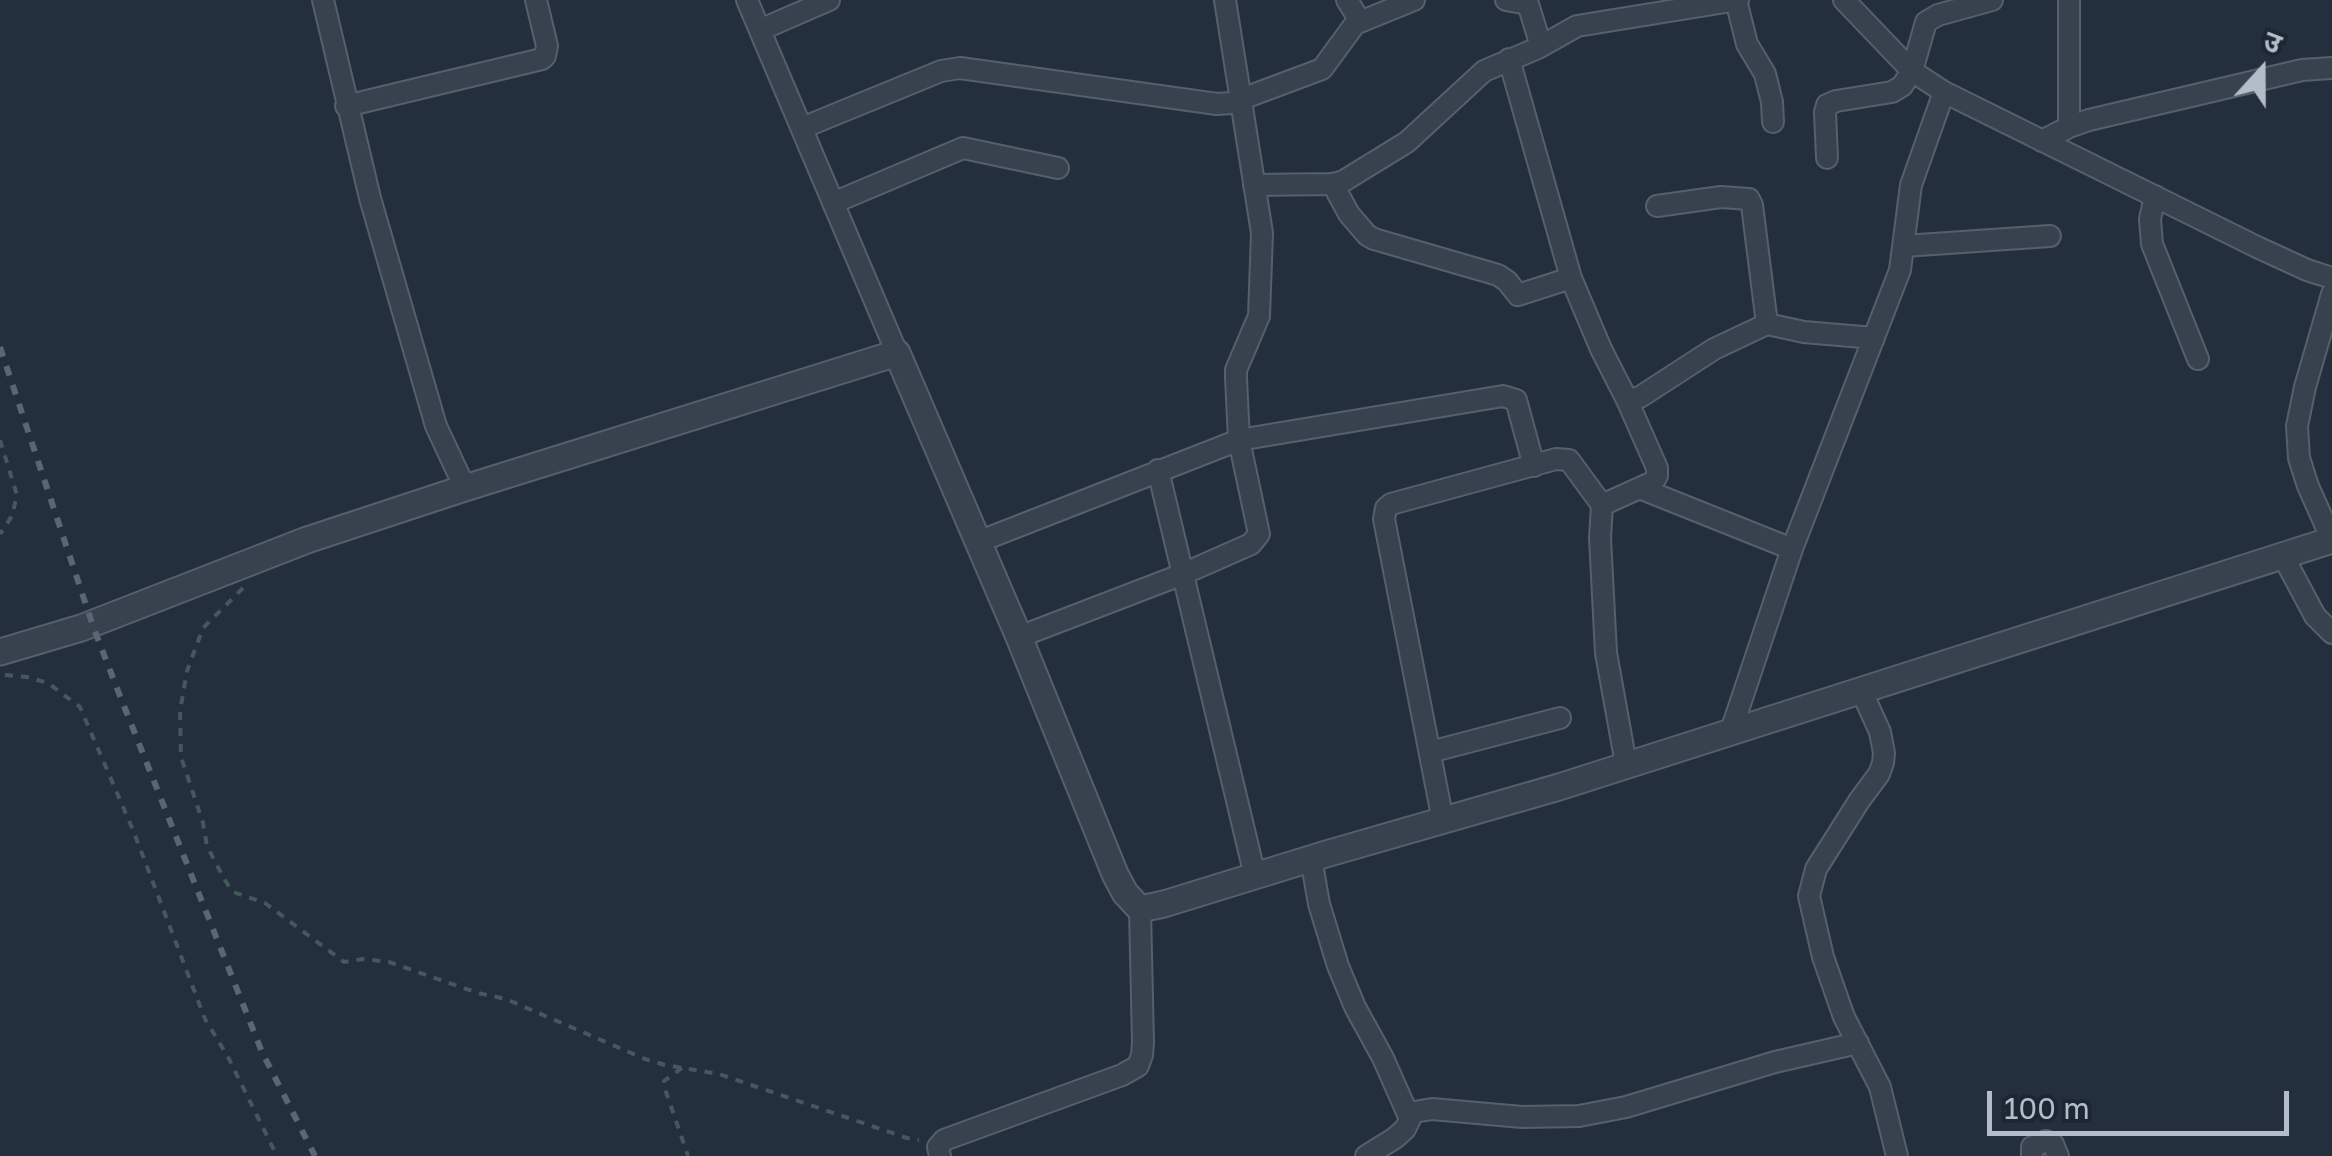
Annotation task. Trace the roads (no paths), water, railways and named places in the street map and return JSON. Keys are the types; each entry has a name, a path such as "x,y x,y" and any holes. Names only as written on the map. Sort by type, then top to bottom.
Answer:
{"street":[{"path":"323,0 370,198 436,426 465,488"},
{"path":"346,106 542,60 547,46 536,0"},
{"path":"747,0 1019,637 1114,874 1124,893 1140,909 1143,1043 1138,1066 940,1150"},
{"path":"760,30 830,0"},
{"path":"1019,637 1184,574 1251,544 1259,534 1238,440 1236,370 1260,310 1262,233 1225,0"},
{"path":"1347,0 1360,20"},
{"path":"802,128 942,71 960,68 1216,104 1242,101 1322,69 1360,20 1414,0"},
{"path":"1506,0 1528,4 1541,46"},
{"path":"1254,185 1340,182 1407,142 1476,77 1578,26 1737,0 1748,44 1765,74 1773,122"},
{"path":"1844,0 1912,71 1944,92 2274,254 2332,278"},
{"path":"1827,158 1827,105 1892,92 1902,86 1912,71 1926,22 1992,0"},
{"path":"2069,0 2069,127"},
{"path":"1509,59 1570,278 1658,472 1653,482 1602,505"},
{"path":"2042,141 2069,127 2302,70 2332,68"},
{"path":"1730,731 1792,548 1900,270 1910,186 1944,92"},
{"path":"833,203 963,148 1058,168"},
{"path":"1340,182 1338,192 1349,214 1374,239 1498,275 1518,295 1570,278"},
{"path":"1657,206 1720,196 1749,199 1767,324"},
{"path":"2155,196 2149,229 2152,244 2198,359"},
{"path":"1904,246 2050,236"},
{"path":"1140,909 1559,787 2332,540 2299,458 2297,426 2332,294"},
{"path":"1627,400 1640,397 1714,348 1767,324 1804,332 1874,338"},
{"path":"0,652 81,628 249,562 465,488 897,353"},
{"path":"978,542 1238,440 1508,396 1516,400 1534,466"},
{"path":"1443,821 1384,512 1392,504 1568,459 1602,505 1606,653 1626,764"},
{"path":"1158,470 1255,876"},
{"path":"1642,488 1792,548"},
{"path":"2282,556 2314,616 2332,633"},
{"path":"1861,690 1880,732 1883,763 1816,869 1809,896 1823,957 1844,1017 1880,1087 1897,1156"},
{"path":"1430,752 1560,718"},
{"path":"1311,858 1319,904 1338,966 1410,1122 1366,1156"},
{"path":"1408,1113 1432,1110 1579,1116 1858,1043"},
{"path":"2032,1156 2032,1147 2046,1141 2058,1156"}],"railway":[{"path":"0,347 120,696 262,1052 315,1156"}]}
